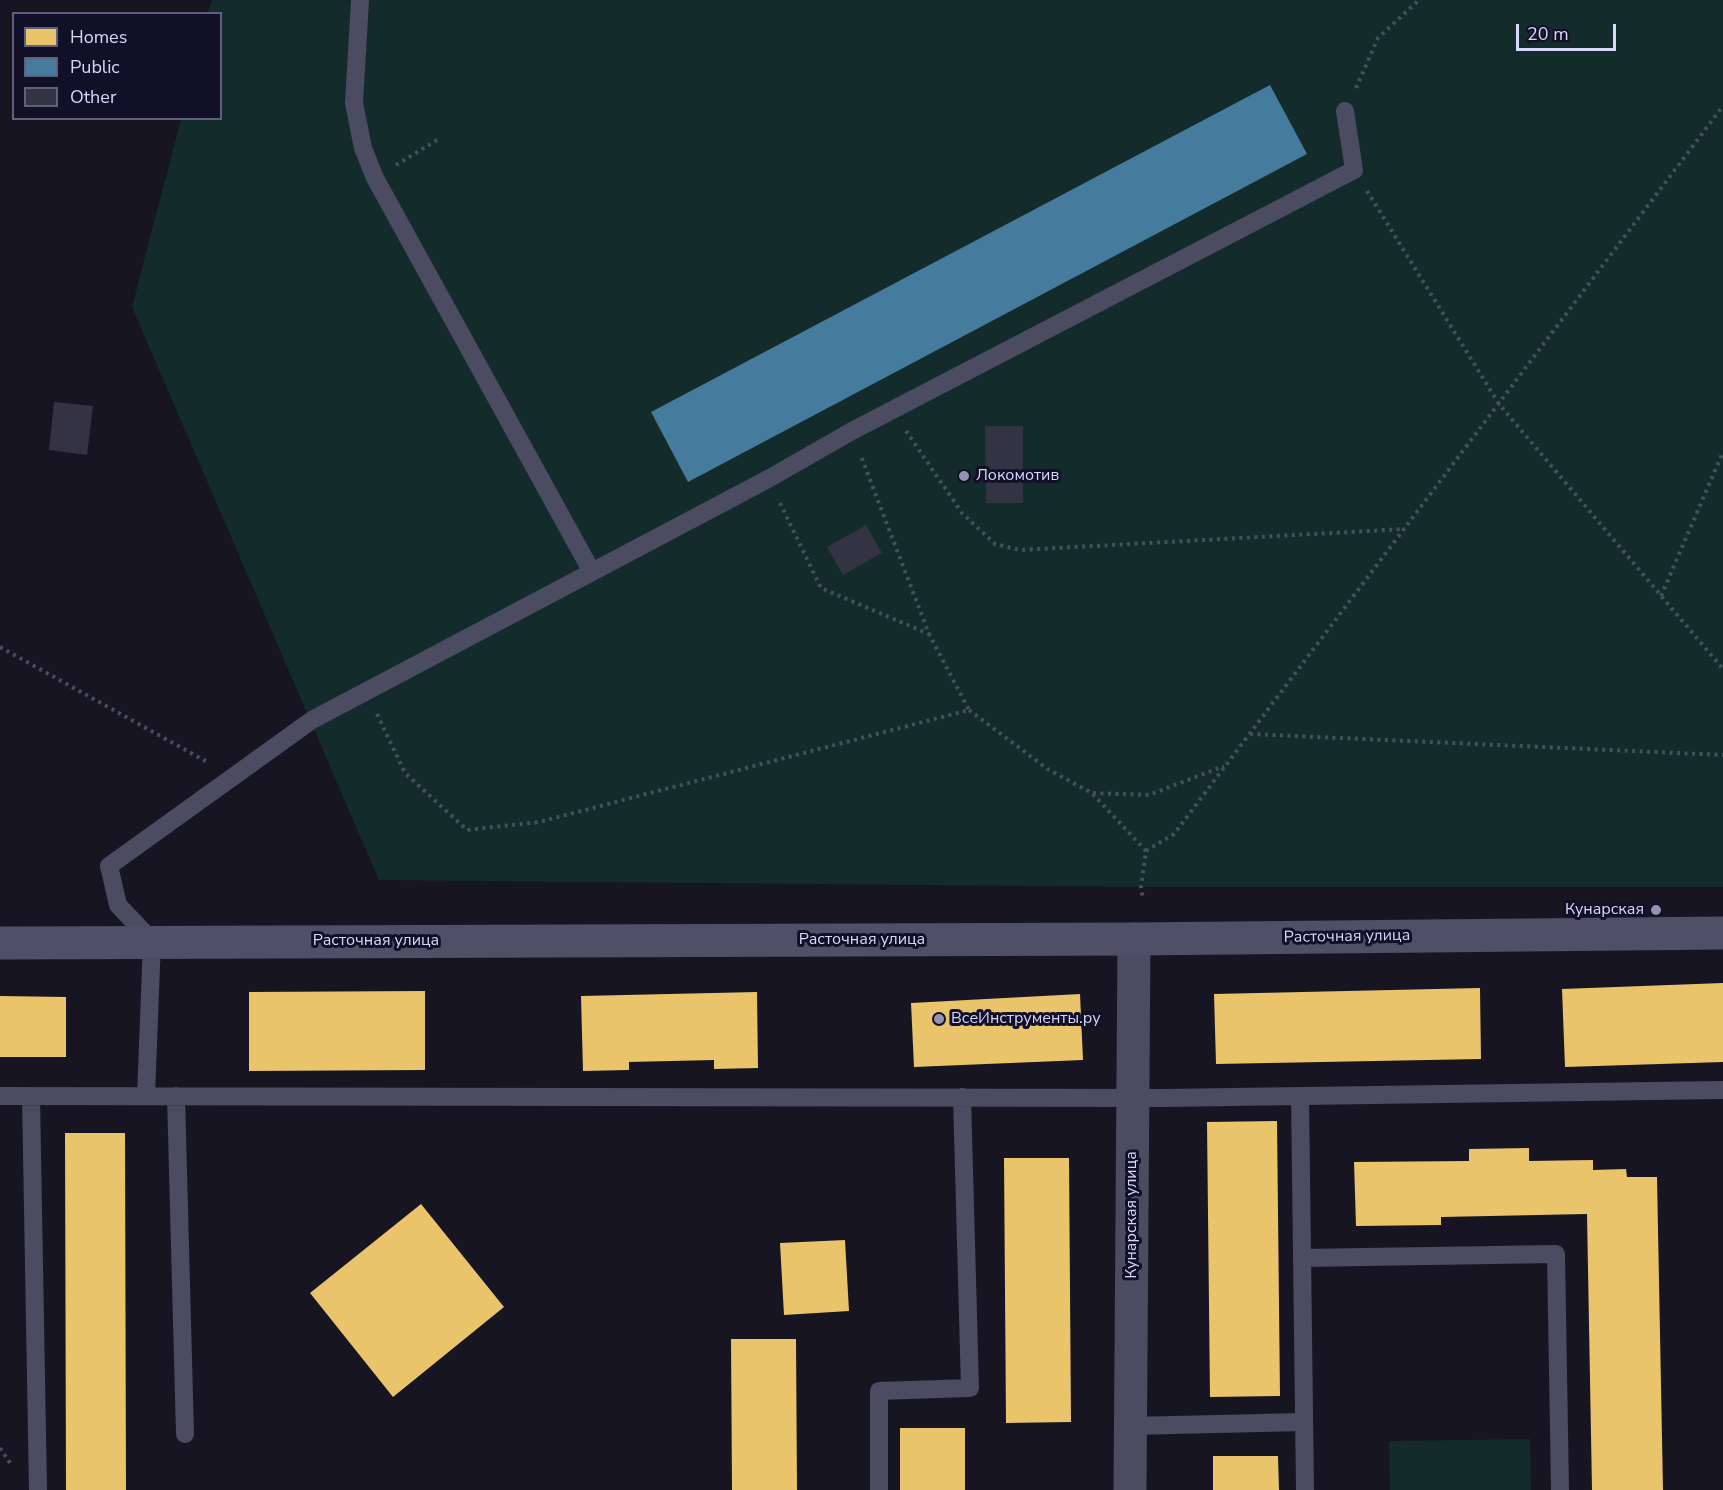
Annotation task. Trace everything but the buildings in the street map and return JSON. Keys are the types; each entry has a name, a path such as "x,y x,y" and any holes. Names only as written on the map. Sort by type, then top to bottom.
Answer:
{"main road":[{"name":"Расточная улица","path":"0,943 1134,939 1723,933"}],"street":[{"name":"Кунарская улица","path":"1130,1490 1134,939"}],"lane":[{"path":"360,0 354,103 363,148 375,178 592,572"},
{"path":"146,1096 152,941 118,905 109,866 312,720 768,479 852,432 1354,170 1345,111"},
{"path":"0,1096 1132,1097 1723,1090"},
{"path":"31,1096 38,1490"},
{"path":"176,1096 185,1434"},
{"path":"1300,1096 1305,1490"},
{"path":"879,1490 879,1391 970,1388 962,1097"},
{"path":"1302,1258 1556,1254 1560,1490"},
{"path":"1130,1426 1304,1422"}],"path":[{"path":"1345,111 1378,38 1418,0"},
{"path":"1146,851 1174,834 1723,106"},
{"path":"375,178 437,140"},
{"path":"1354,170 1499,404 1723,669"},
{"path":"892,411 962,513 995,544 1020,550 1405,529"},
{"path":"852,432 929,634 969,710 1049,770 1092,793 1146,851 1143,899"},
{"path":"1661,596 1723,452"},
{"path":"768,479 821,588 929,634"},
{"path":"0,647 233,777"},
{"path":"366,691 405,772 466,830 539,822 969,710"},
{"path":"1249,734 1723,755"},
{"path":"1092,793 1149,795 1225,766"}],"green space":[{"name":"Локомотив","path":"212,0 1723,0 1723,887 1141,887 379,880 132,307 181,120 222,120 222,12 208,12"},
{"path":"1530,1439 1531,1490 1390,1490 1389,1441"}],"place":[{"name":"Локомотив","path":"964,476"},
{"name":"Кунарская","path":"1656,910"},
{"name":"ВсеИнструменты.ру","path":"939,1019"}]}
